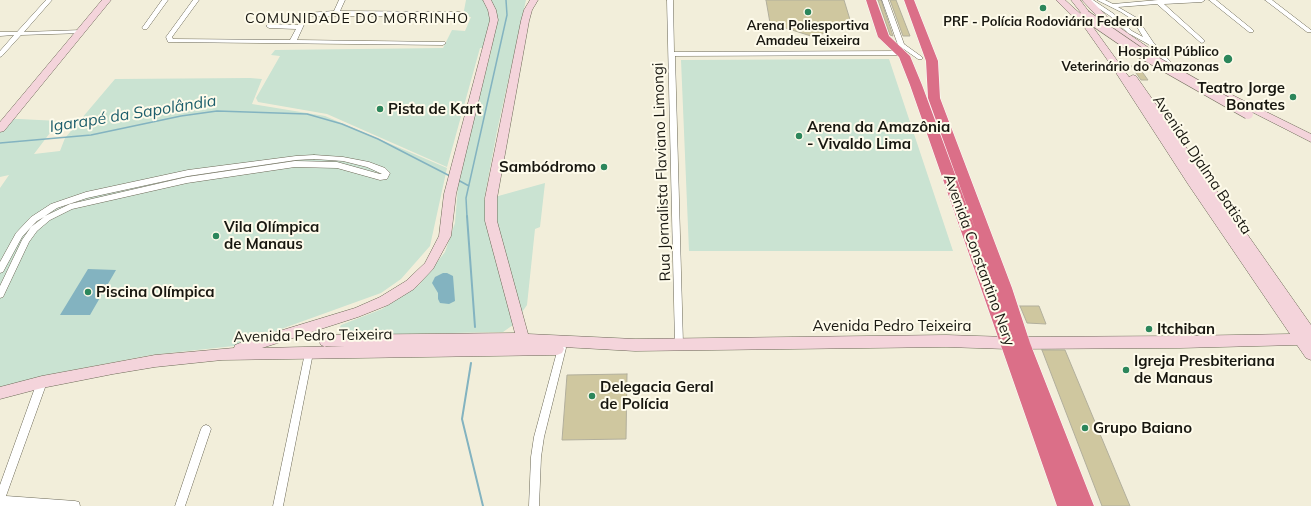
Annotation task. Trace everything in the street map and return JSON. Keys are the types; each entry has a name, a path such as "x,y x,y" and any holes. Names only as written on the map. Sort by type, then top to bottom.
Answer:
{"highway":[{"name":"Avenida Constantino Nery","path":"870,0 884,37 901,53 907,61 916,84 1015,343 1067,506"},
{"path":"900,0 934,98"},
{"name":"Avenida Constantino Nery","path":"909,0 932,61 934,98 1010,304 1015,343"},
{"name":"Avenida Constantino Nery","path":"1015,343 1024,344 1084,506"}],"street":[{"path":"0,55 49,0"},
{"path":"0,128 82,32 107,0"},
{"path":"145,28 165,0"},
{"path":"196,0 172,33 169,40 177,42 293,41 313,43 442,43"},
{"path":"336,12 342,0"},
{"path":"222,354 268,342 378,303 410,284 429,266 436,256 445,236 450,194 456,167 494,20 492,10 487,0"},
{"path":"523,339 491,221 491,198 524,28 528,10 534,0"},
{"name":"Rua Jornalista Flaviano Limongi","path":"670,0 680,344"},
{"path":"885,0 901,45 920,58"},
{"name":"Avenida Djalma Batista","path":"1060,0 1088,26 1308,338"},
{"path":"1065,0 1139,52 1248,114 1311,145"},
{"name":"Avenida Djalma Batista","path":"1075,0 1123,64 1308,338 1311,355"},
{"path":"1086,0 1122,34 1171,66 1218,92 1311,138"},
{"path":"1089,0 1112,15 1133,35 1150,43"},
{"path":"1100,0 1124,10 1140,25 1150,43 1171,66"},
{"path":"1112,6 1202,0"},
{"path":"1212,0 1251,31"},
{"path":"1268,0 1309,31"},
{"path":"1124,10 1158,2"},
{"path":"1158,2 1202,41"},
{"path":"293,41 304,17 309,14 336,12 460,14"},
{"path":"269,26 300,27"},
{"path":"0,34 82,32"},
{"path":"671,54 901,53"},
{"path":"0,270 19,236 34,219 54,206 69,200 148,185 187,180 233,169 314,157 343,159 382,170 386,174 382,177 378,177 337,165 295,161"},
{"path":"0,294 26,240 40,223 58,212 109,193"},
{"path":"329,347 328,333 333,326 347,315"},
{"name":"Avenida Pedro Teixeira","path":"0,393 42,382 155,361 222,354 309,353 329,347 508,339 630,345 946,341 1015,343 1180,342 1308,338"},
{"path":"496,351 505,344 508,339"},
{"name":"Avenida Pedro Teixeira","path":"1273,339 1299,348 1311,355"},
{"name":"Avenida Pedro Teixeira","path":"329,347 496,351 622,347 630,345"},
{"path":"534,506 535,473 539,437 562,348"},
{"path":"278,506 309,353"},
{"path":"42,382 0,500 75,506"},
{"path":"180,506 206,429"}],"green space":[{"path":"466,0 526,0 497,131 484,200 545,183 540,227 535,229 527,305 513,325 503,332 343,335 338,331 341,325 382,309 419,285 445,252 455,223 459,174 492,48 480,48 447,167 327,114 258,102 256,98 280,56 271,55 275,50 443,48 452,30 465,31 471,17 463,16"},
{"name":"Arena da Amazônia - Vivaldo Lima","path":"889,59 953,251 689,251 681,60"},
{"name":"Vila Olímpica de Manaus","path":"115,79 262,79 252,104 325,116 447,168 430,246 401,279 381,293 234,346 151,355 46,375 0,388 0,188 9,175 0,177 0,122 8,122 10,119 59,121 34,154 60,151 65,138"}],"water":[{"name":"Piscina Olímpica","path":"88,269 116,270 90,315 60,315"},
{"path":"443,273 453,276 455,301 449,304 440,303 438,293 432,283 435,277"}],"building":[{"name":"Arena Poliesportiva Amadeu Teixeira","path":"766,0 844,0 851,23 814,37 770,23"},
{"path":"878,0 881,0 893,36 890,35"},
{"path":"890,0 896,0 910,36 903,36"},
{"path":"1131,66 1138,66 1148,80 1141,80"},
{"path":"1020,306 1039,306 1046,324 1027,323"},
{"name":"Grupo Baiano","path":"1042,350 1065,350 1130,506 1102,506"},
{"name":"Delegacia Geral de Polícia","path":"627,374 626,439 562,440 567,375"}],"waterway":[{"path":"469,186 507,15 506,0"},
{"name":"Igarapé da Sapolândia","path":"0,143 91,135 181,116 217,111 307,114 342,124 378,139 450,176"},
{"name":"Igarapé da Sapolândia","path":"458,180 469,186"},
{"path":"467,217 466,198 469,186"},
{"path":"467,216 475,327"},
{"path":"471,363 462,419 483,506"}],"place":[{"name":"PRF - Polícia Rodoviária Federal","path":"1043,8"},
{"name":"Arena Poliesportiva Amadeu Teixeira","path":"808,12"},
{"name":"Hospital Público Veterinário do Amazonas","path":"1228,59"},
{"name":"Teatro Jorge Bonates","path":"1293,97"},
{"name":"Pista de Kart","path":"380,109"},
{"name":"Arena da Amazônia - Vivaldo Lima","path":"799,136"},
{"name":"Sambódromo","path":"604,167"},
{"name":"Vila Olímpica de Manaus","path":"216,236"},
{"name":"Piscina Olímpica","path":"88,292"},
{"name":"Itchiban","path":"1149,329"},
{"name":"Igreja Presbiteriana de Manaus","path":"1126,370"},
{"name":"Delegacia Geral de Polícia","path":"592,396"},
{"name":"Grupo Baiano","path":"1085,428"}],"district":[{"name":"COMUNIDADE DO MORRINHO","path":"357,19"}]}
